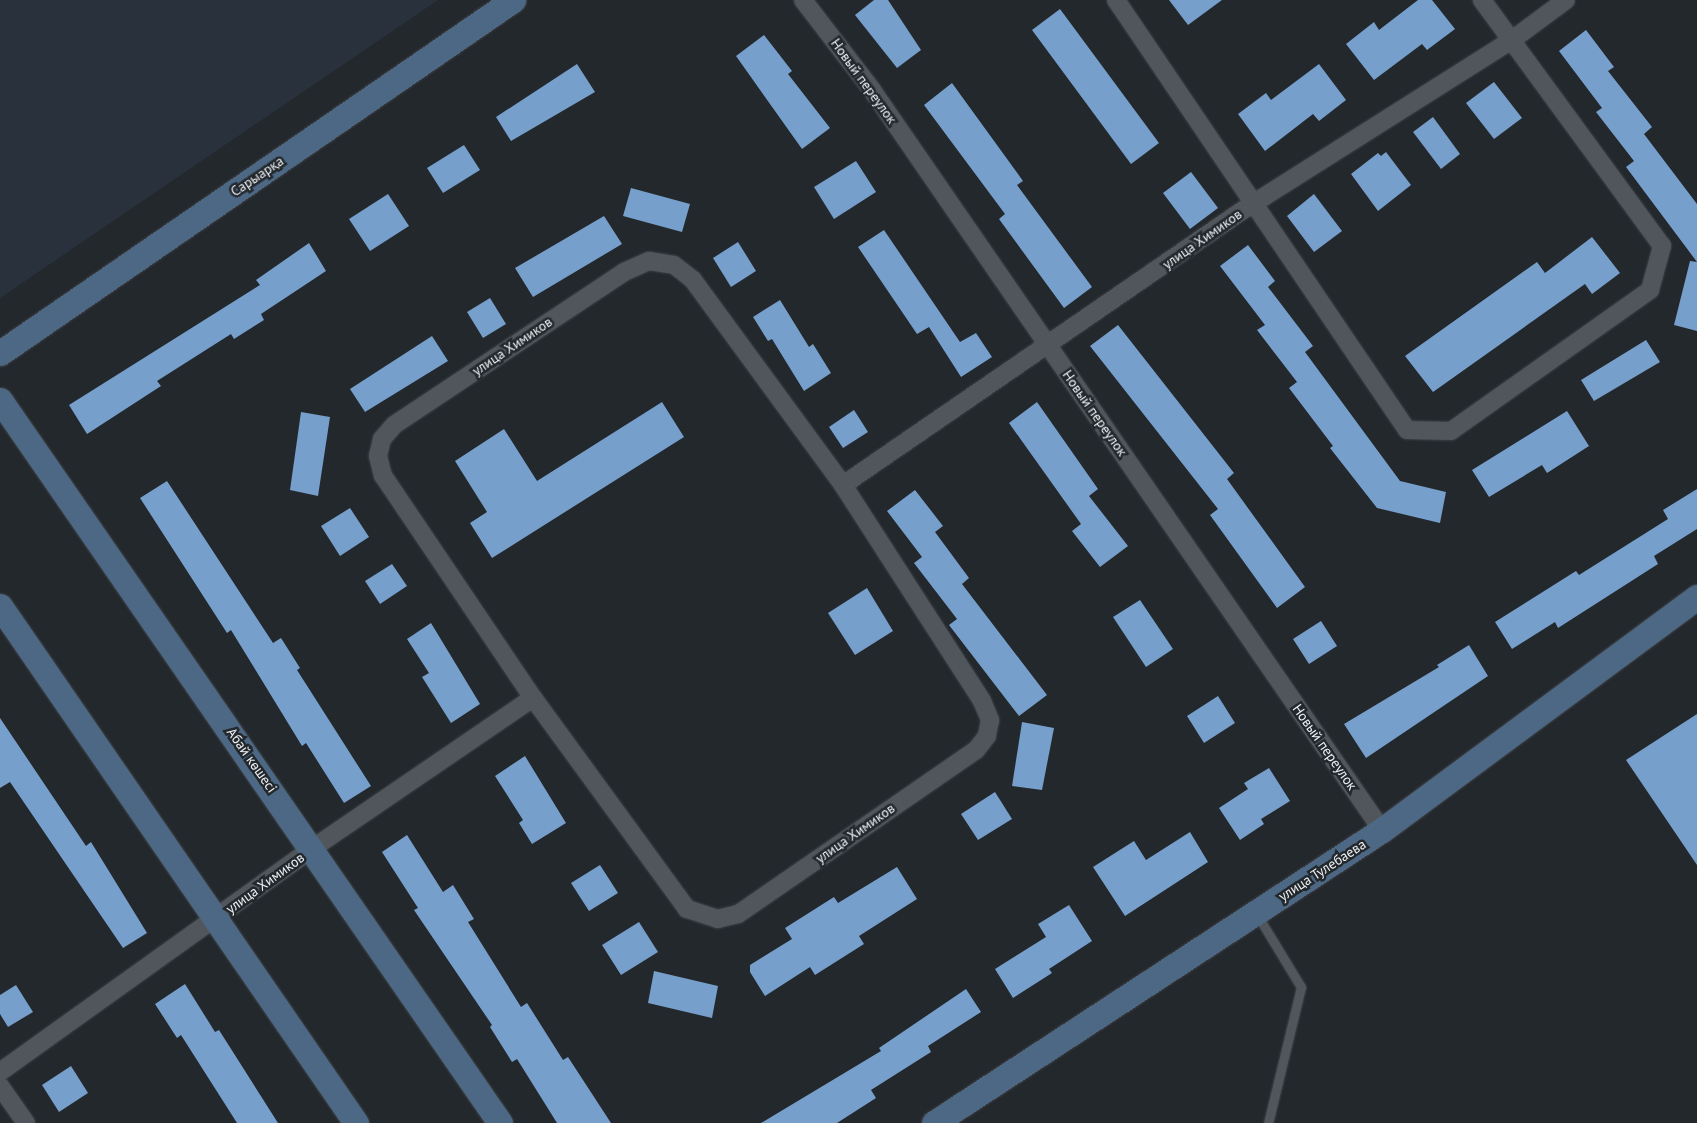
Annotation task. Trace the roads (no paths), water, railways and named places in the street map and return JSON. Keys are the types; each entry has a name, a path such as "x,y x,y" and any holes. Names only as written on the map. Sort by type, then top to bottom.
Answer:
{"street":[{"name":"Сарыарқа","path":"0,353 513,0"},
{"name":"Новый переулок","path":"803,0 872,90 1382,830"},
{"path":"1116,0 1407,430 1451,431 1650,290 1662,246 1482,0"},
{"name":"улица Химиков","path":"844,485 1049,346 1254,203 1512,40 1566,0"},
{"name":"улица Химиков","path":"649,261 674,265 692,280 844,485 982,701 990,720 987,736 976,750 746,909 718,919 687,909 533,698 383,476 378,456 382,439 394,425 624,272 649,261"},
{"name":"Абай көшесі","path":"0,400 313,848 500,1123"},
{"name":"улица Тулебаева","path":"934,1123 1382,830 1697,597"},
{"path":"0,606 217,918 356,1123"},
{"name":"улица Химиков","path":"0,1072 313,848 533,698"},
{"path":"0,1086 26,1123"}],"lane":[{"path":"1256,913 1301,987 1268,1123"}]}
